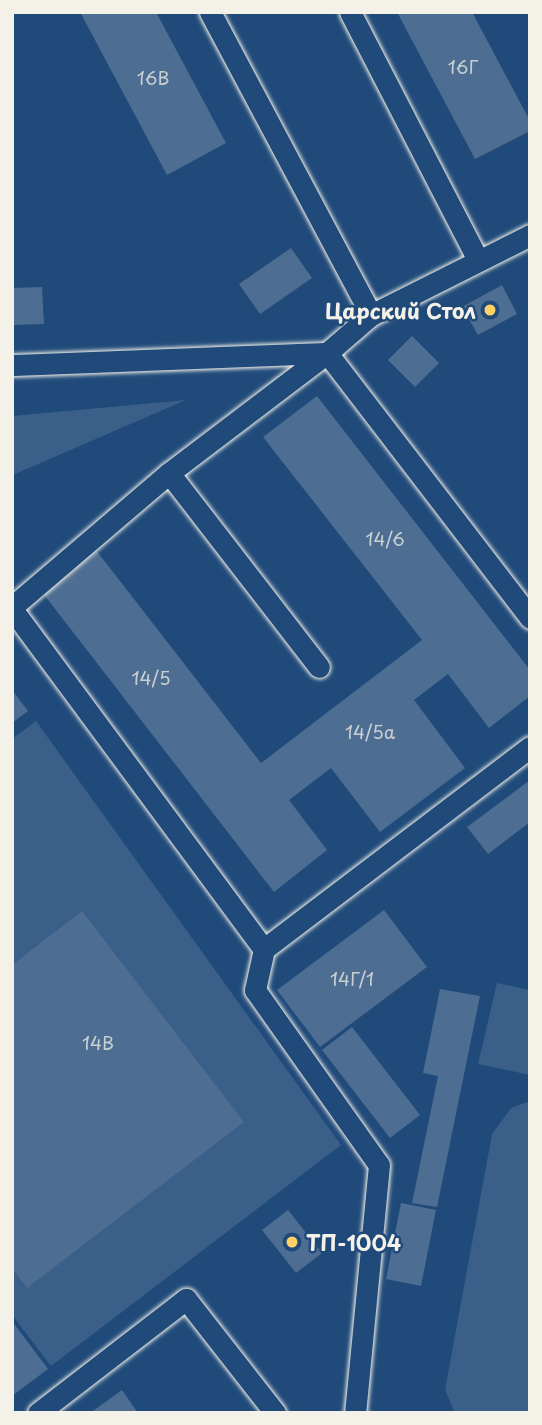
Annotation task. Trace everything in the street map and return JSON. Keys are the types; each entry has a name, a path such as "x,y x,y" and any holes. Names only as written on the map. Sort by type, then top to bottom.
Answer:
{"lane":[{"path":"210,12 371,315"},
{"path":"350,12 478,260"},
{"path":"264,949 12,608 169,473 327,353 371,315 530,235"},
{"path":"12,365 327,353"},
{"path":"327,353 530,618"},
{"path":"169,473 318,667"},
{"path":"355,1413 379,1165 255,990 264,949 530,747"},
{"path":"38,1413 186,1299 275,1413"}],"shaded area":[{"path":"186,400 15,474 12,479 12,416"},
{"path":"36,721 341,1145 51,1366 12,1315 12,739"},
{"path":"497,983 530,990 530,1075 478,1064"},
{"path":"530,1101 530,1413 455,1413 445,1390 492,1134 511,1108"}],"building":[{"path":"80,12 156,12 226,143 167,175"},
{"path":"397,12 472,12 530,121 530,131 475,159"},
{"path":"291,248 312,278 260,314 239,284"},
{"name":"Царский Стол","path":"502,285 517,314 478,335 462,307"},
{"path":"42,287 44,324 12,325 12,288"},
{"path":"412,336 439,363 415,387 388,360"},
{"path":"317,396 530,670 530,696 489,728 448,674 414,700 465,768 380,832 331,768 289,800 327,850 274,892 42,592 96,550 261,763 422,640 263,437"},
{"path":"12,690 28,711 12,723"},
{"path":"530,780 530,822 488,854 467,827"},
{"path":"384,910 427,967 320,1047 277,990"},
{"path":"82,911 244,1122 27,1288 12,1268 12,965"},
{"path":"440,989 480,996 437,1207 412,1203 438,1076 423,1073"},
{"path":"352,1027 420,1115 390,1138 322,1050"},
{"path":"401,1203 436,1210 421,1286 386,1279"},
{"name":"ТП-1004","path":"288,1210 322,1253 296,1273 262,1230"},
{"path":"12,1321 48,1369 12,1396"},
{"path":"122,1390 138,1413 90,1413"}],"place":[{"name":"Царский Стол","path":"490,310"},
{"name":"ТП-1004","path":"292,1242"}]}
